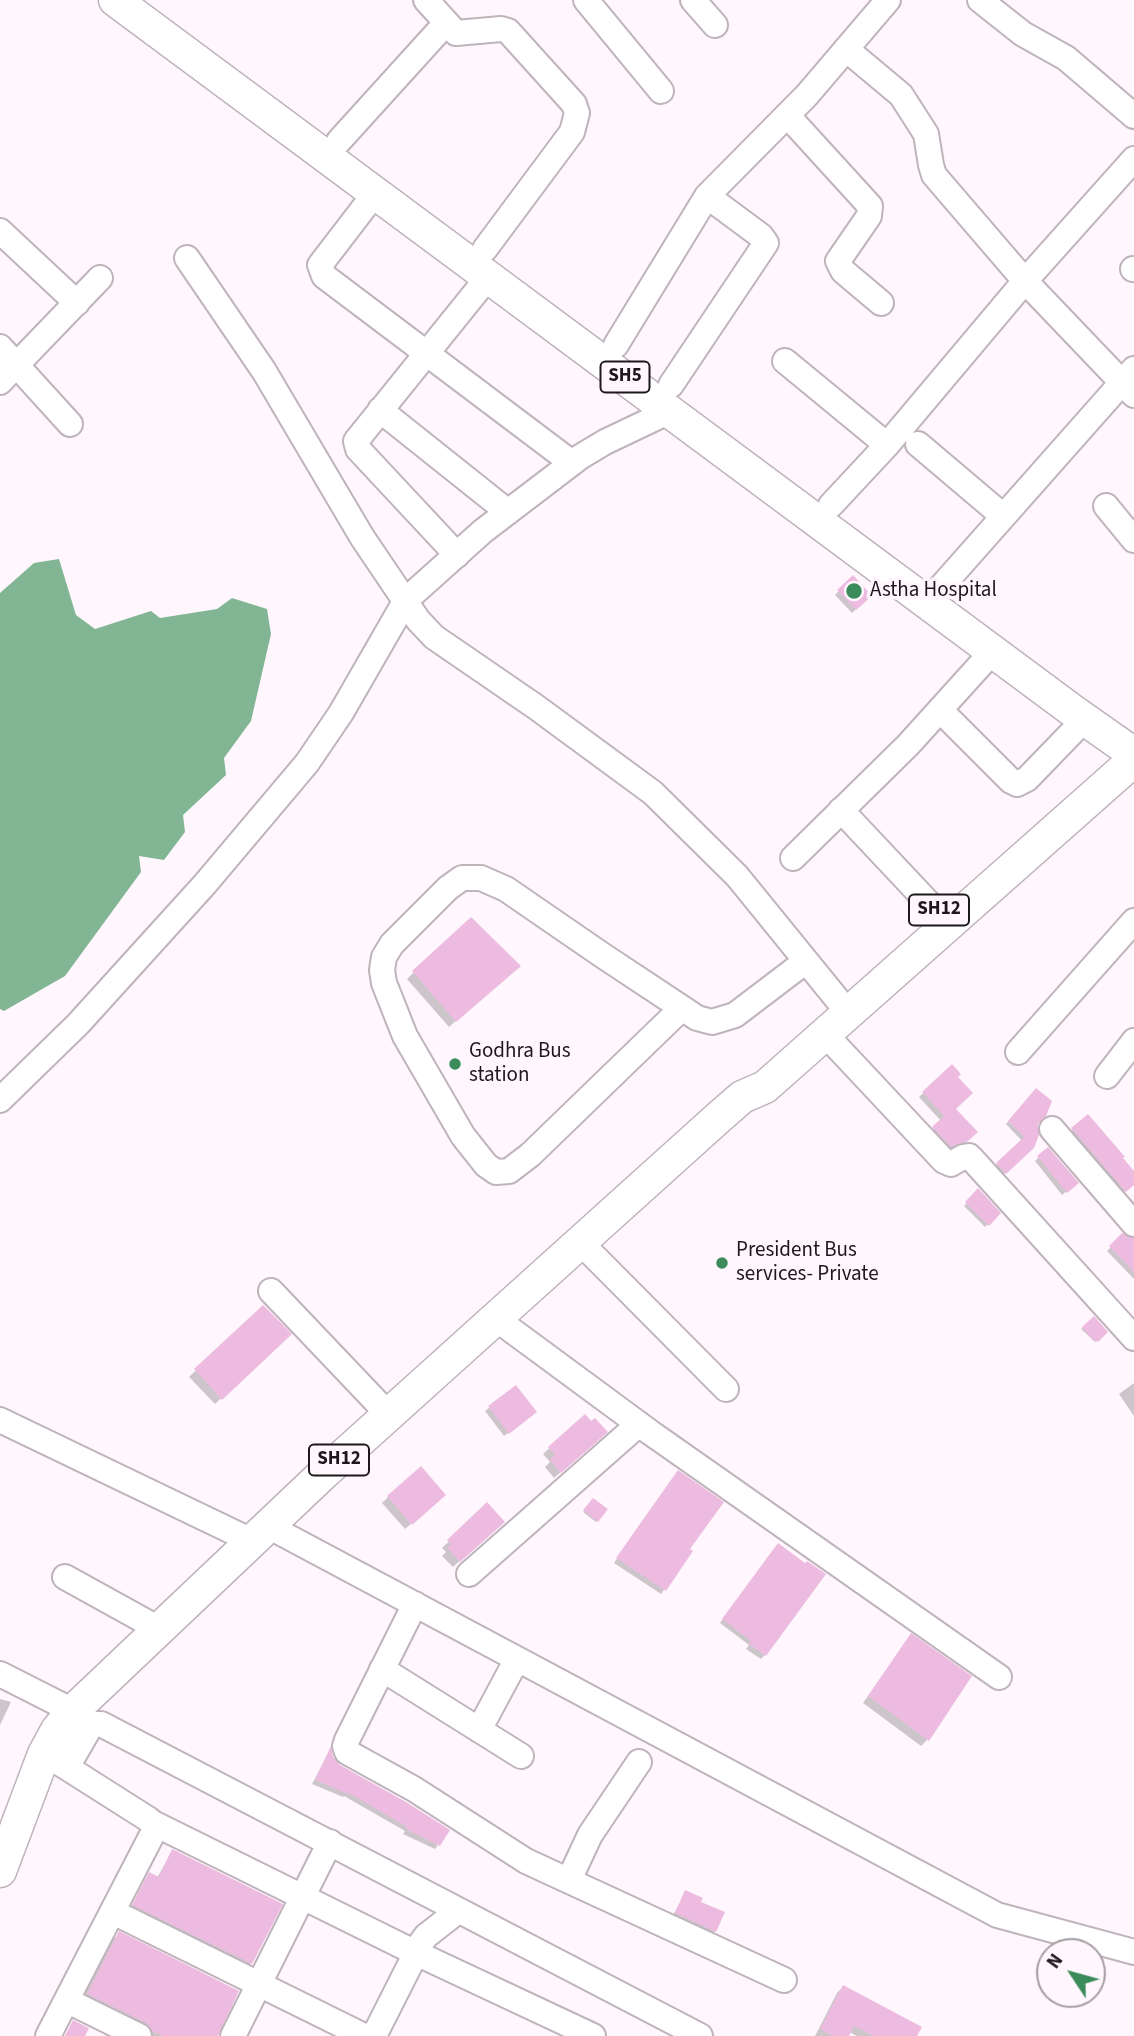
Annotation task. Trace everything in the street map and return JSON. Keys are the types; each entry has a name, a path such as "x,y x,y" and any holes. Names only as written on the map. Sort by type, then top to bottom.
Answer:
{"main road":[{"name":"SH5","path":"115,0 376,192 616,345 670,398 831,505 941,587 1132,746"},
{"name":"SH5","path":"149,0 339,141 487,263 670,398 993,651 1085,719 1132,746"},
{"name":"SH12","path":"742,1097 755,1074 837,999 1132,746"},
{"name":"SH12","path":"0,1871 56,1760 57,1730 73,1711 495,1318 742,1097 765,1087 1132,746"}],"street":[{"path":"426,0 456,33 501,29 508,31 574,104 577,113 572,132 427,353 357,438 358,449 457,555"},
{"path":"586,0 661,91"},
{"path":"693,0 715,26"},
{"path":"616,345 707,196 787,115 888,0"},
{"path":"980,0 1023,34 1066,58 1132,109"},
{"path":"339,141 446,23"},
{"path":"846,49 901,95 926,134 934,175 1024,281 1130,382 1003,516 941,587"},
{"path":"787,115 870,206 869,216 841,254 839,266 881,303"},
{"path":"831,505 887,444 1024,281 1134,159"},
{"path":"376,192 322,261 320,265 324,276 572,463"},
{"path":"0,1100 78,1024 205,884 307,763 341,713 406,600 508,512 572,463 670,398 766,243 761,236 707,196"},
{"path":"0,231 77,303"},
{"path":"187,258 264,371 362,537 418,621 434,637 536,707 653,793 737,876 837,999"},
{"path":"70,424 6,365 77,303 100,278"},
{"path":"785,361 887,444"},
{"path":"380,410 508,512"},
{"path":"918,444 1003,516"},
{"path":"1107,506 1134,540"},
{"path":"793,858 940,709 993,651"},
{"path":"940,709 1017,784 1027,779 1085,719"},
{"path":"841,810 937,912"},
{"path":"682,1008 530,1155 509,1171 496,1172 486,1166 463,1136 405,1036 384,983 382,970 384,957 392,944 448,888 462,878 481,878 506,889 697,1018 712,1021 735,1015 806,961"},
{"path":"1018,1052 1134,921"},
{"path":"824,1033 944,1161 951,1164 966,1156 972,1159 1134,1338"},
{"path":"1108,1076 1134,1041"},
{"path":"1052,1129 1134,1224"},
{"path":"580,1242 726,1389"},
{"path":"271,1291 389,1415"},
{"path":"495,1318 639,1424 999,1677"},
{"path":"0,1420 415,1604 997,1914 1134,1952"},
{"path":"468,1574 639,1424"},
{"path":"65,1577 159,1629"},
{"path":"415,1604 347,1740 347,1752 414,1789 526,1861 784,1980"},
{"path":"479,1730 517,1658"},
{"path":"382,1670 520,1756"},
{"path":"0,1674 73,1711"},
{"path":"593,2036 415,1954 153,1823 56,1760 92,1724 101,1724 700,2036"},
{"path":"569,1880 590,1835 639,1762"},
{"path":"48,2036 154,1834 153,1823"},
{"path":"233,2036 330,1842"},
{"path":"113,1912 364,2036"},
{"path":"374,2036 426,1936 458,1912"},
{"path":"68,2001 139,2036"}],"shaded area":[{"path":"59,559 76,615 95,629 151,611 160,618 217,609 232,598 267,609 271,634 251,721 224,758 226,775 183,815 185,832 164,860 139,856 141,872 65,976 4,1011 0,1009 0,593 34,563"}],"building":[{"path":"853,575 872,596 856,610 837,590"},
{"path":"471,917 521,966 456,1022 412,971"},
{"path":"952,1064 961,1074 958,1077 973,1093 956,1109 978,1132 968,1141 951,1147 932,1127 944,1116 922,1092"},
{"path":"1036,1088 1052,1101 1046,1116 1038,1124 1039,1135 1034,1148 1006,1174 996,1163 1024,1137 1008,1121"},
{"path":"1088,1114 1134,1171 1134,1185 1126,1192 1071,1128"},
{"path":"1048,1147 1079,1183 1067,1193 1037,1156"},
{"path":"978,1188 1001,1213 989,1226 965,1202"},
{"path":"1122,1233 1134,1238 1134,1272 1109,1246"},
{"path":"263,1305 292,1334 222,1400 194,1369"},
{"path":"1094,1316 1108,1332 1098,1342 1082,1327"},
{"path":"516,1385 537,1412 509,1434 488,1406"},
{"path":"585,1414 591,1421 595,1418 608,1432 561,1473 550,1460 555,1455 548,1447"},
{"path":"421,1466 446,1495 412,1525 387,1496"},
{"path":"678,1470 724,1502 690,1549 693,1551 666,1591 616,1558"},
{"path":"593,1498 608,1509 598,1522 583,1510"},
{"path":"487,1502 505,1522 460,1562 447,1548 451,1545 447,1540"},
{"path":"778,1543 805,1563 807,1561 826,1574 766,1656 722,1619"},
{"path":"911,1633 972,1676 929,1741 868,1696"},
{"path":"331,1746 333,1757 340,1765 450,1830 440,1846 406,1829 407,1827 349,1793 315,1780"},
{"path":"172,1849 283,1904 252,1964 132,1905 149,1872 159,1877"},
{"path":"685,1890 703,1898 701,1902 725,1912 716,1932 675,1913"},
{"path":"119,1931 239,1991 218,2036 164,2036 152,2031 146,2023 87,1994"},
{"path":"843,1985 922,2027 917,2036 874,2036 854,2026 849,2036 833,2036 820,2029"},
{"path":"73,2020 89,2028 85,2036 65,2036"}],"place":[{"name":"Astha Hospital","path":"854,591"},
{"name":"Godhra Bus station","path":"455,1064"},
{"name":"President Bus services- Private","path":"722,1263"}]}
